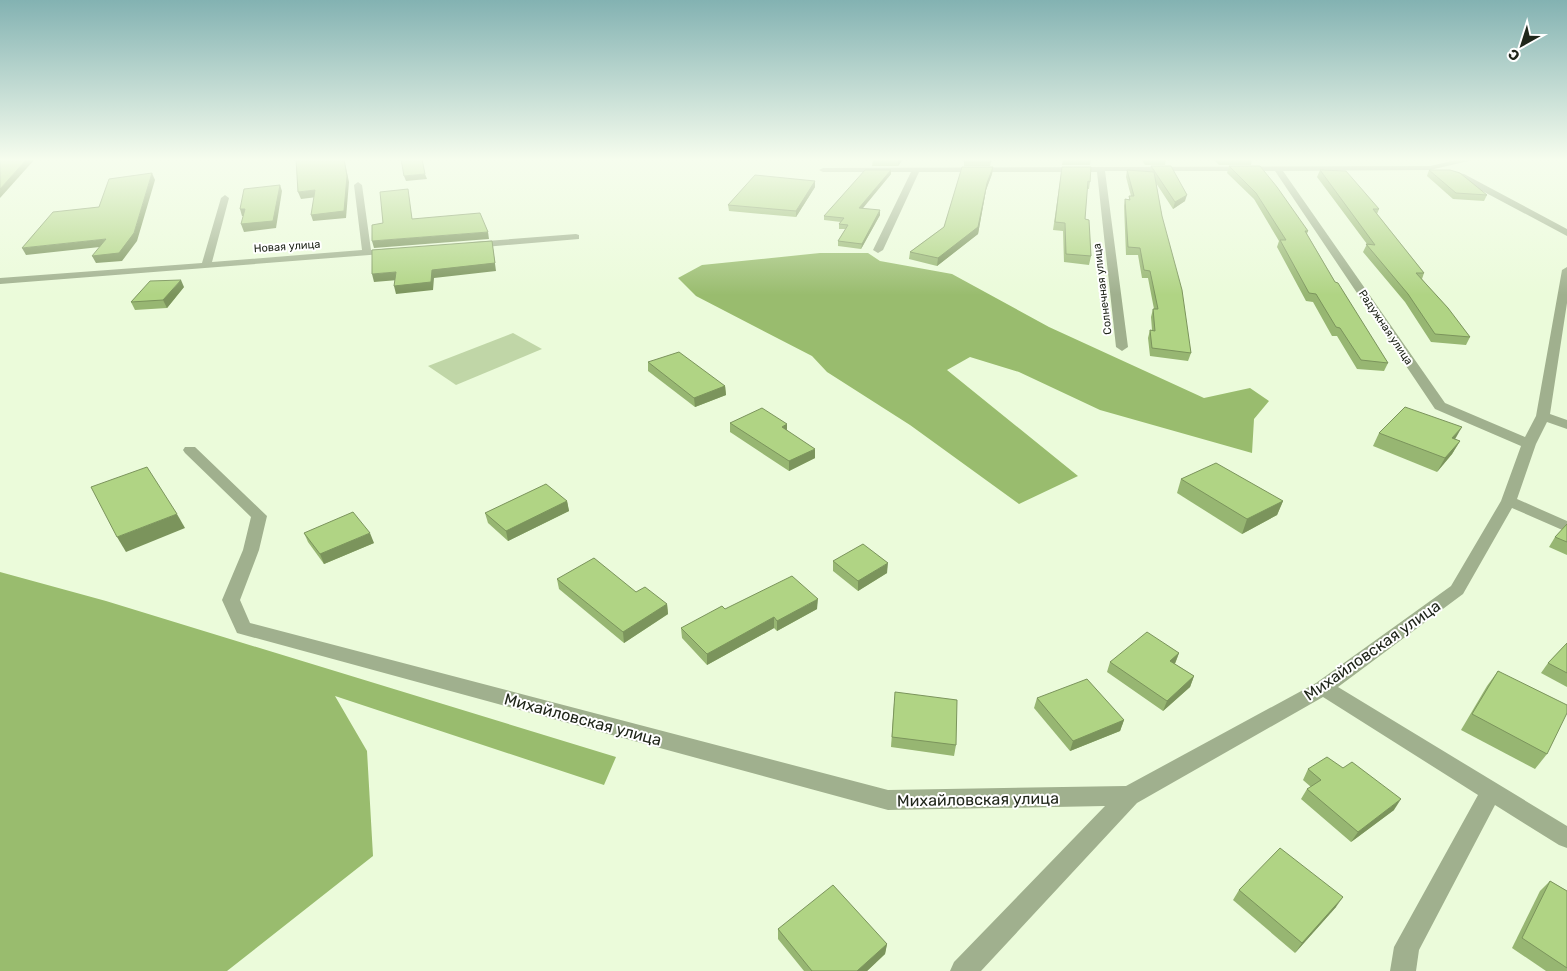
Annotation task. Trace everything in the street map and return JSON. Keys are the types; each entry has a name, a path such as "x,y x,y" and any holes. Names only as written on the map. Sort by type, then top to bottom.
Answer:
{"street":[{"path":"206,265 223,204"},
{"path":"361,204 368,252"},
{"path":"878,250 900,204"},
{"name":"Солнечная улица","path":"1105,204 1122,347"},
{"name":"Радужная улица","path":"1302,204 1440,406 1529,444"},
{"path":"1513,204 1567,234"},
{"path":"467,245 576,237"},
{"name":"Новая улица","path":"0,281 407,250"},
{"name":"Михайловская улица","path":"190,450 259,516 251,550 231,600 243,628 888,800 1129,796 1323,688 1457,590 1509,501 1529,444 1543,416 1563,323 1567,270"},
{"path":"1543,416 1567,425"},
{"path":"1509,501 1567,527"},
{"path":"1323,688 1567,838"},
{"path":"1403,971 1407,947 1492,792"},
{"path":"963,971 1129,796"}],"green space":[{"path":"820,253 868,253 880,261 952,274 1049,327 1204,398 1250,388 1269,401 1254,419 1252,453 1100,410 1019,372 970,357 947,370 1078,476 1019,504 910,425 827,372 812,356 696,296 678,278 702,265"},
{"path":"513,333 542,349 456,385 428,366"},
{"path":"0,572 106,601 616,757 604,785 335,696 367,751 373,856 227,971 0,971"}],"building":[{"path":"100,204 143,204 134,233 119,253 92,256 106,239 22,248 53,212 99,207"},
{"path":"241,204 276,204 273,221 241,224 245,209 240,209"},
{"path":"313,204 345,204 344,211 311,215"},
{"path":"381,204 410,204 412,219 480,213 488,232 372,241 372,225 383,223"},
{"path":"729,204 800,204 796,211"},
{"path":"834,204 862,204 859,208 880,210 862,244 838,241 848,225 839,224 844,218 824,216"},
{"path":"951,204 983,204 978,227 938,258 910,252 944,227"},
{"path":"1057,204 1086,204 1085,219 1089,220 1091,256 1066,254 1065,223 1055,222"},
{"path":"1125,204 1160,204 1182,290 1191,353 1152,348 1150,330 1155,331 1153,309 1158,309 1150,271 1144,270 1140,248 1128,247"},
{"path":"1263,204 1289,204 1308,231 1305,231 1335,282 1338,283 1388,363 1361,360 1340,328 1336,327 1316,294 1309,293 1280,240 1286,240"},
{"path":"1345,204 1375,204 1379,209 1373,209 1424,273 1416,273 1448,308 1470,337 1435,334 1408,294 1366,244 1375,245"},
{"path":"492,241 495,263 432,270 431,282 394,286 396,272 372,274 372,250"},
{"path":"181,280 163,300 131,302 150,281"},
{"path":"679,352 725,386 694,398 648,362"},
{"path":"1405,407 1462,427 1452,438 1460,441 1445,458 1379,433"},
{"path":"762,408 787,424 782,427 815,449 789,461 730,423"},
{"path":"1216,463 1283,501 1247,519 1181,479"},
{"path":"147,467 177,514 117,537 91,487"},
{"path":"546,484 567,501 506,531 485,513"},
{"path":"353,512 370,533 320,554 304,533"},
{"path":"1567,524 1567,542 1555,537"},
{"path":"863,544 888,563 858,581 833,561"},
{"path":"594,558 636,592 645,587 667,604 623,632 557,579"},
{"path":"792,576 818,599 777,621 774,617 707,654 681,628 722,606 725,609"},
{"path":"1147,632 1179,653 1170,661 1194,676 1167,701 1110,662"},
{"path":"1567,643 1567,673 1548,663"},
{"path":"1498,671 1567,705 1567,713 1547,754 1472,714"},
{"path":"1087,679 1124,720 1073,741 1037,698"},
{"path":"895,692 957,700 956,745 892,737"},
{"path":"1327,757 1343,768 1352,762 1401,799 1358,832 1307,789 1321,780 1308,769"},
{"path":"1280,848 1343,897 1302,943 1239,890"},
{"path":"1550,881 1567,891 1567,968 1522,938"},
{"path":"833,885 887,944 857,971 812,971 778,929"}]}
